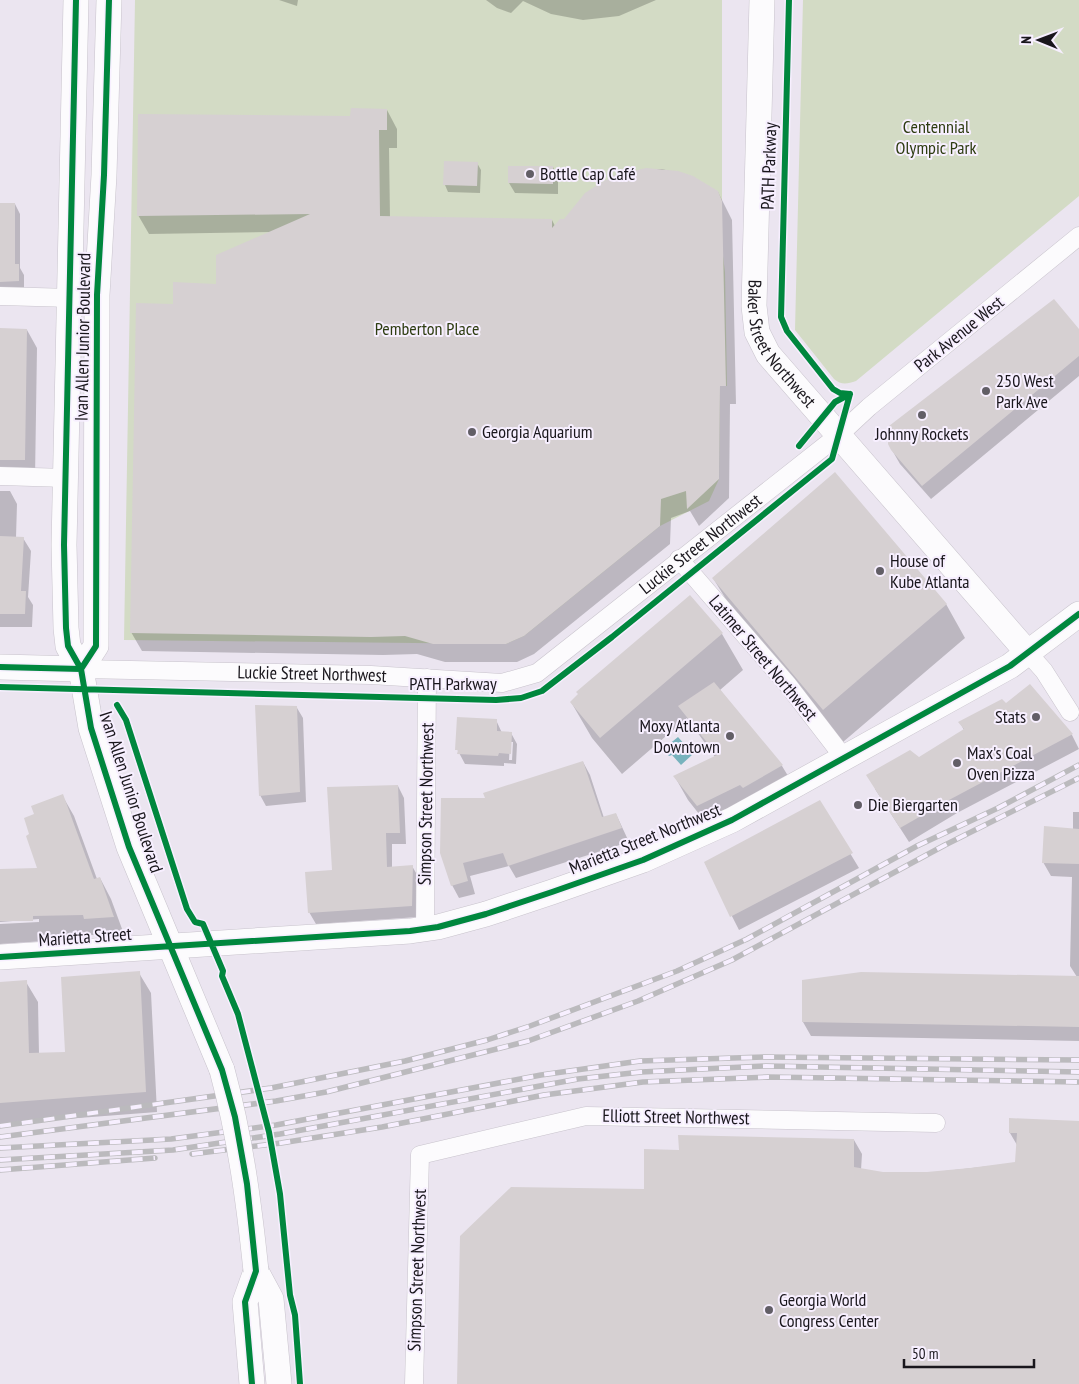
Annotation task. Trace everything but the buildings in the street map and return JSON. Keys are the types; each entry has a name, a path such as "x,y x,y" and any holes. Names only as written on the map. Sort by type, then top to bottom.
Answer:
{"main road":[{"name":"Ivan Allen Junior Boulevard","path":"76,0 64,587 68,646 81,669 91,728 129,847 172,946 222,1070 235,1117 247,1184 256,1271 271,1299 279,1384"},
{"name":"Ivan Allen Junior Boulevard","path":"81,669 96,646 97,295 104,175 109,0"},
{"name":"Baker Street Northwest","path":"762,0 754,306 758,332 768,354 840,434 1028,653"},
{"name":"Marietta Street Northwest","path":"172,946 425,929 486,914 643,860 732,820 1010,666 1079,614"},
{"name":"Luckie Street Northwest","path":"0,668 81,669"},
{"name":"Marietta Street","path":"0,957 172,946"},
{"name":"Ivan Allen Junior Boulevard","path":"252,1384 245,1302 256,1271"}],"street":[{"name":"Park Avenue West","path":"840,434 869,407 1079,236"},
{"path":"0,296 71,298"},
{"name":"Luckie Street Northwest","path":"81,669 214,670 427,678 502,683 519,680 537,673 552,663 679,559 840,434"},
{"path":"0,476 66,478"},
{"name":"Latimer Street Northwest","path":"679,559 788,685 845,759"},
{"name":"Baker Street Northwest","path":"1028,653 1044,671 1070,712"},
{"name":"Simpson Street Northwest","path":"425,929 427,678"},
{"name":"Elliott Street Northwest","path":"420,1155 586,1116 936,1123"},
{"name":"Simpson Street Northwest","path":"414,1384 420,1155"}],"green space":[{"name":"Pemberton Place","path":"135,0 722,0 722,248 725,272 727,386 720,386 719,479 709,501 660,526 524,636 506,644 124,640"},
{"name":"Centennial Olympic Park","path":"803,0 1079,0 1079,196 856,381 847,383 834,379 795,330"}],"water":[{"path":"678,737 693,754 681,765 663,749"}],"railway":[{"path":"0,1126 271,1088 405,1061 487,1040 530,1026 677,971 747,939 917,846 998,808 1079,765"},
{"path":"0,1137 276,1101 326,1092 528,1041 638,1001 732,960 945,845 1079,778"},
{"path":"0,1148 171,1139 276,1125 541,1075 640,1061 765,1057 1079,1060"},
{"path":"0,1160 173,1150 280,1134 578,1079 641,1072 766,1066 1079,1072"},
{"path":"192,1154 281,1143 382,1127 544,1095 643,1082 768,1077 1079,1082"},
{"path":"0,1170 155,1158"}],"cycle path":[{"path":"76,0 64,545 68,646 81,669 91,728 129,847 222,1070 235,1117 247,1184 256,1271 245,1302 252,1384"},
{"path":"81,669 96,646 97,295 104,175 109,0"},
{"name":"PATH Parkway","path":"789,0 781,317 787,331 833,389 840,393 850,394"},
{"path":"799,446 835,402 850,394"},
{"name":"PATH Parkway","path":"0,687 496,700 521,698 542,691 612,637 832,459 850,394"},
{"path":"0,957 410,931 438,927 486,914 643,860 732,820 1010,666 1079,614"},
{"path":"0,667 81,669"},
{"path":"117,705 126,720 187,909 195,922 203,924 223,971 222,976 238,1014 269,1132 280,1194 290,1295 295,1315 300,1384"}],"place":[{"name":"Bottle Cap Café","path":"530,174"},
{"name":"250 West Park Ave","path":"986,391"},
{"name":"Johnny Rockets","path":"922,415"},
{"name":"Georgia Aquarium","path":"472,432"},
{"name":"House of Kube Atlanta","path":"880,571"},
{"name":"Stats","path":"1036,717"},
{"name":"Moxy Atlanta Downtown","path":"730,736"},
{"name":"Max's Coal Oven Pizza","path":"957,763"},
{"name":"Die Biergarten","path":"858,805"},
{"name":"Georgia World Congress Center","path":"769,1310"}]}
